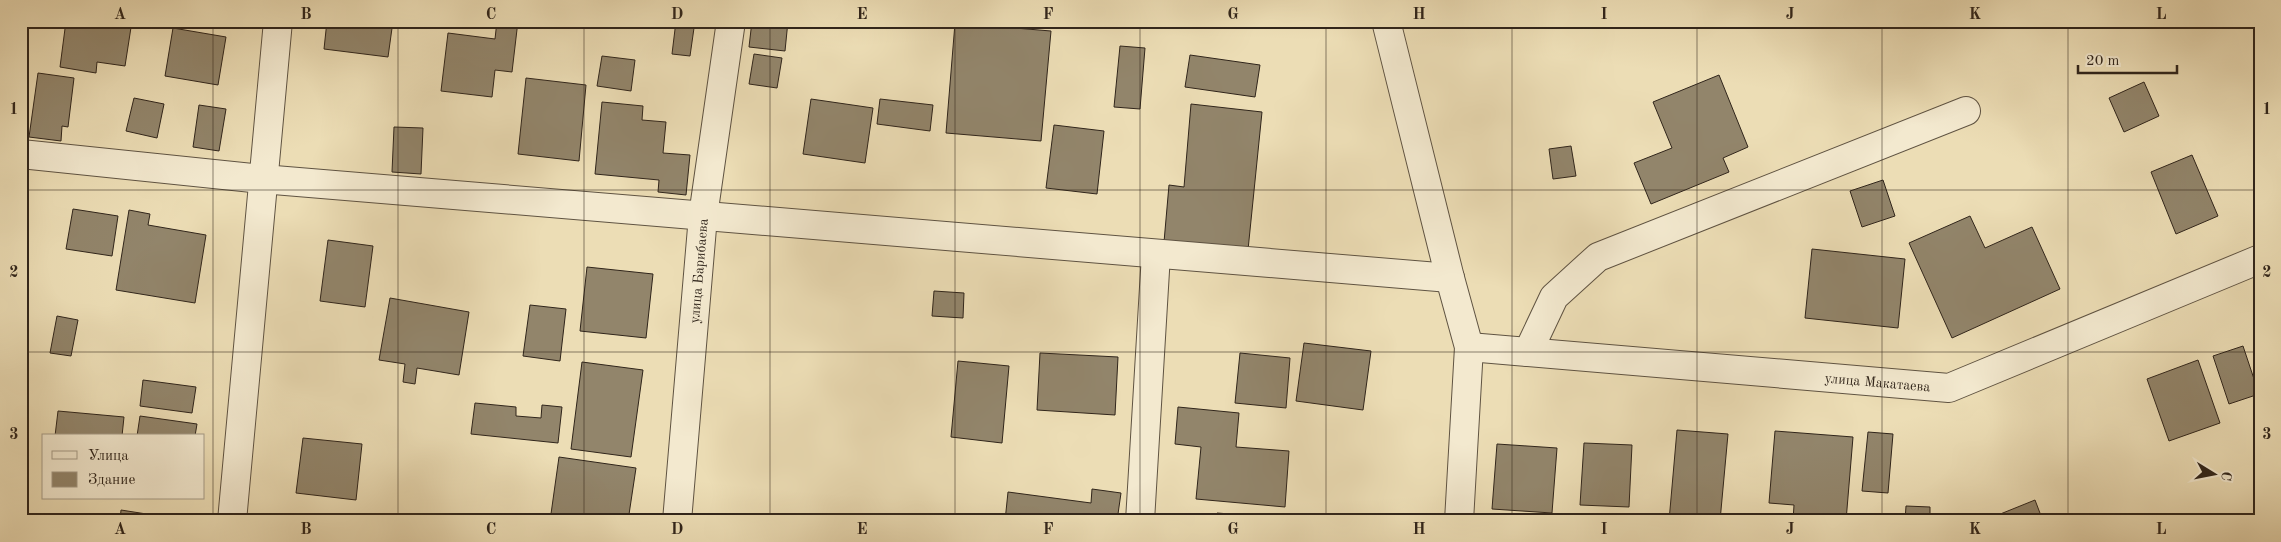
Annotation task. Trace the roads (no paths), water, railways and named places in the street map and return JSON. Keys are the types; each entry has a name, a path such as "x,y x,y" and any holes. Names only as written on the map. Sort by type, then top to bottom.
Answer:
{"street":[{"path":"232,521 278,21"},
{"name":"улица Барибаева","path":"677,521 703,216 731,21"},
{"path":"1386,21 1469,347 1459,521"},
{"path":"1528,352 1554,297 1598,256 1966,111"},
{"path":"21,154 262,179 1450,278"},
{"path":"1140,521 1156,254"},
{"name":"улица Макатаева","path":"1469,347 1949,388 2260,259"}]}
